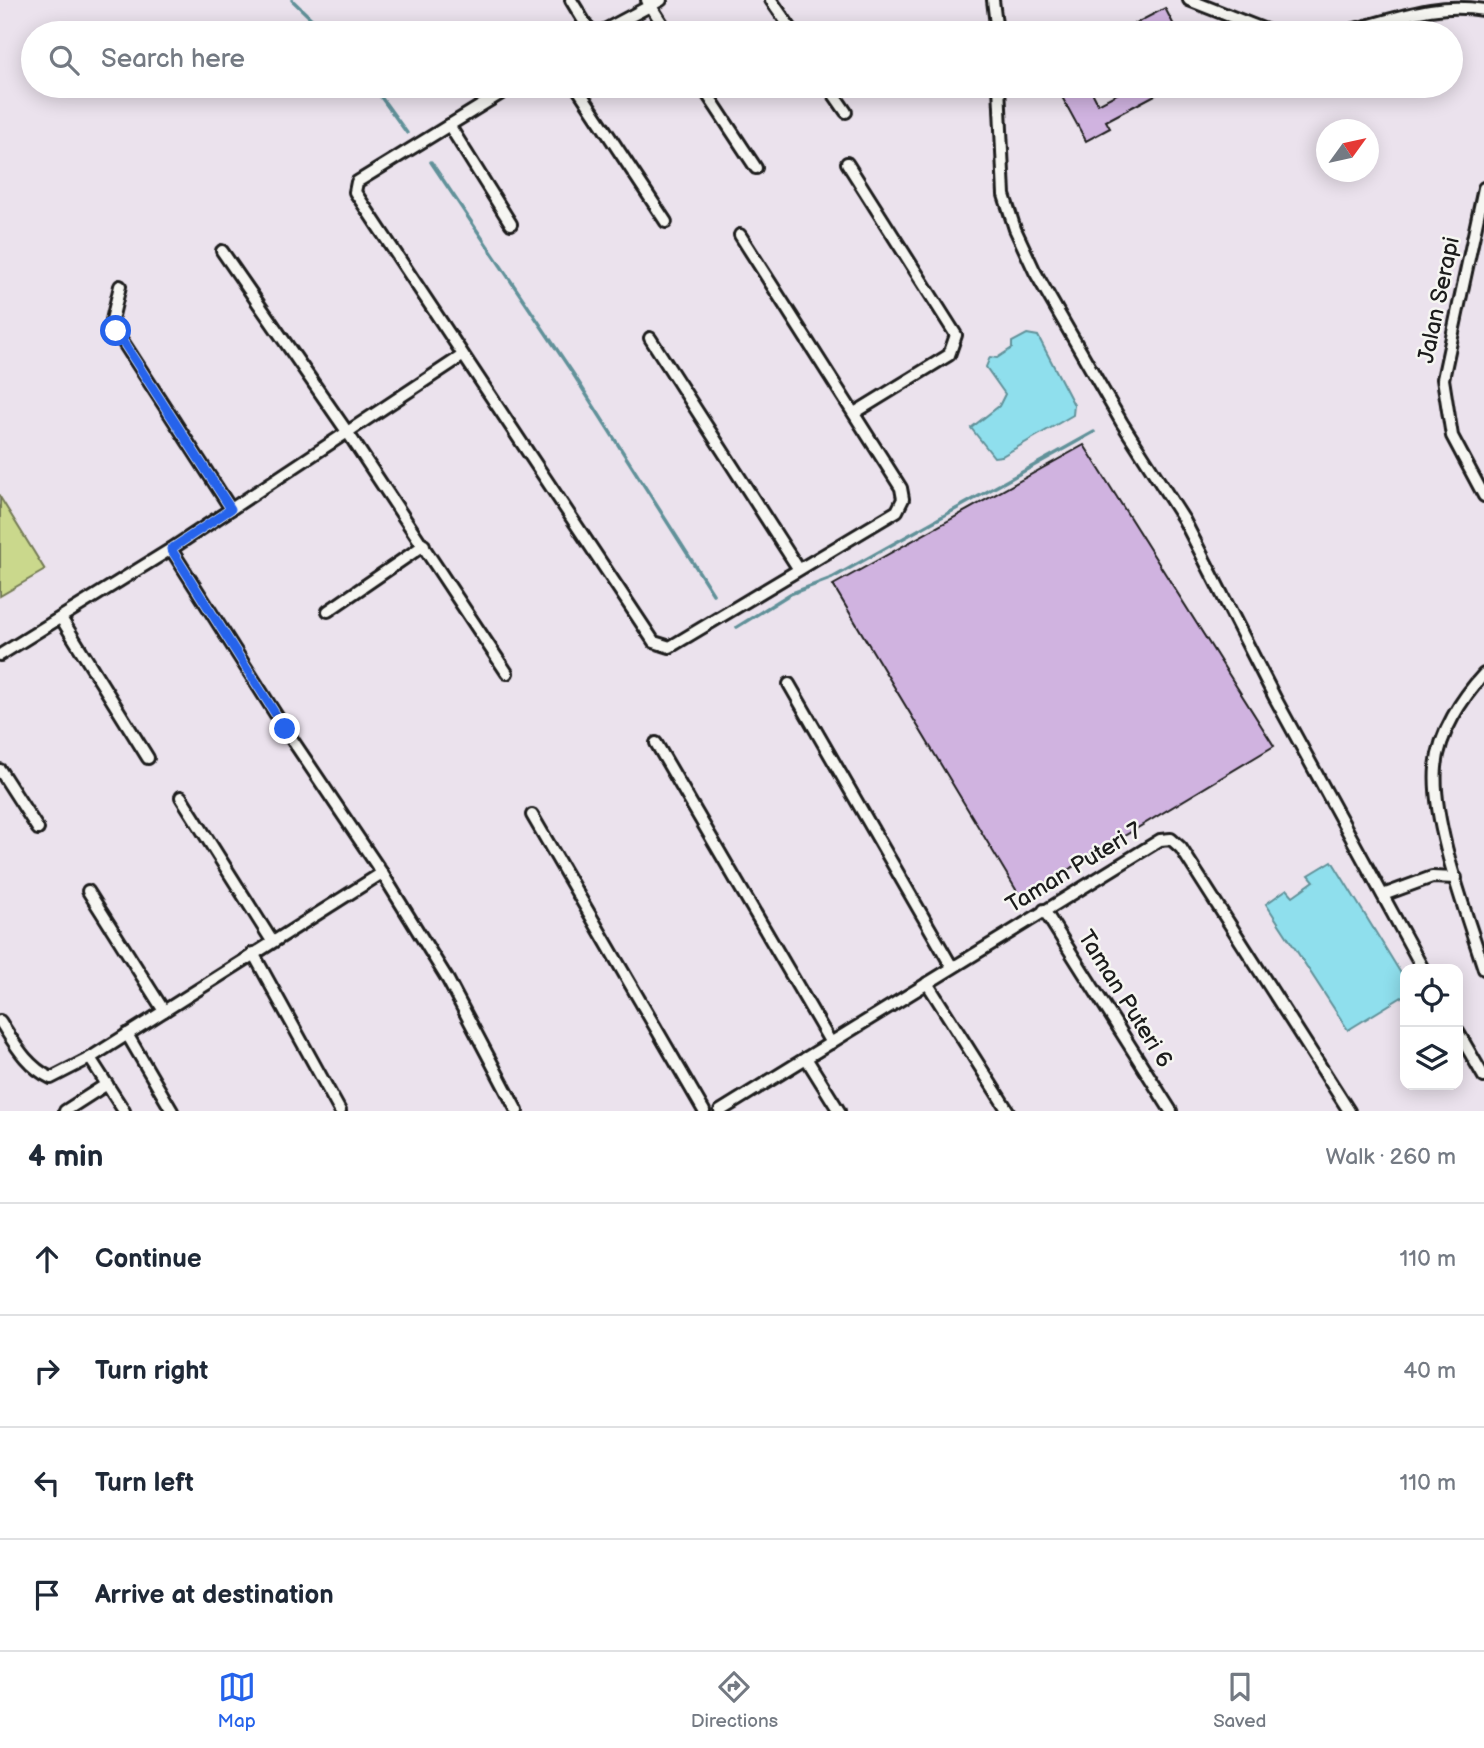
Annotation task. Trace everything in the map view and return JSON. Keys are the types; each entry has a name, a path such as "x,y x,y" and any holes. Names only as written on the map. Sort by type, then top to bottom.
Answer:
{"street":[{"path":"571,0 584,21"},
{"path":"619,21 648,3 661,0"},
{"path":"771,0 785,21"},
{"path":"993,0 996,21"},
{"path":"1189,0 1242,21"},
{"path":"648,3 660,21"},
{"path":"1392,21 1430,8 1484,10"},
{"path":"493,98 357,182 355,191 654,642 670,647 897,510 903,499 901,488 856,412 740,235"},
{"path":"584,98 666,222"},
{"path":"710,98 755,167"},
{"path":"836,98 846,113"},
{"path":"1000,98 1004,195 1030,261 1122,423 1184,520 1275,698 1420,964"},
{"path":"449,125 511,224"},
{"path":"847,163 956,335 948,355 856,412"},
{"name":"Jalan Serapi","path":"1484,188 1481,216 1460,292 1443,379 1452,436 1484,496"},
{"path":"222,251 424,545 507,673"},
{"path":"120,286 112,320 116,331 231,509"},
{"path":"650,338 798,568"},
{"path":"0,655 171,549 462,356"},
{"path":"328,611 424,545"},
{"path":"171,549 382,873 448,980 517,1111"},
{"path":"61,618 148,758"},
{"path":"1484,674 1453,715 1436,765 1436,795 1456,878 1484,969"},
{"path":"789,684 953,967"},
{"path":"656,743 831,1043"},
{"path":"0,770 38,829"},
{"path":"181,797 272,940"},
{"path":"532,815 704,1111"},
{"name":"Taman Puteri 7","path":"720,1111 1160,839 1171,839 1181,848 1349,1111"},
{"path":"0,1021 25,1060 51,1078 90,1058 272,940 382,873"},
{"path":"1382,895 1432,877 1456,878"},
{"path":"88,891 164,1011"},
{"name":"Taman Puteri 6","path":"1044,910 1171,1111"},
{"path":"253,953 340,1111"},
{"path":"927,983 1008,1111"},
{"path":"127,1034 172,1111"},
{"path":"1463,1041 1484,1077"},
{"path":"90,1058 124,1111"},
{"path":"806,1058 839,1111"},
{"path":"65,1111 107,1084"}],"green space":[{"path":"0,497 45,570 0,596"}],"water":[{"path":"1027,334 1038,336 1074,405 1073,415 1002,456 994,457 971,428 999,406 1005,394 986,367 990,357 997,358 1012,348 1012,342"},
{"path":"1332,861 1400,972 1400,998 1348,1030 1266,904 1287,889 1293,896 1314,881 1309,875"}],"building":[{"path":"1165,8 1172,21 1140,21"},
{"path":"1063,98 1095,98 1098,104 1109,98 1149,98 1106,121 1110,128 1086,141"},
{"path":"1084,445 1274,746 1021,898 833,585"}],"waterway":[{"path":"292,0 314,21"},
{"path":"382,98 407,133"},
{"path":"431,162 572,372 713,594"},
{"path":"737,627 790,594 832,578 1094,432"}],"route":[{"path":"116,331 231,509 171,549 285,729"}]}
